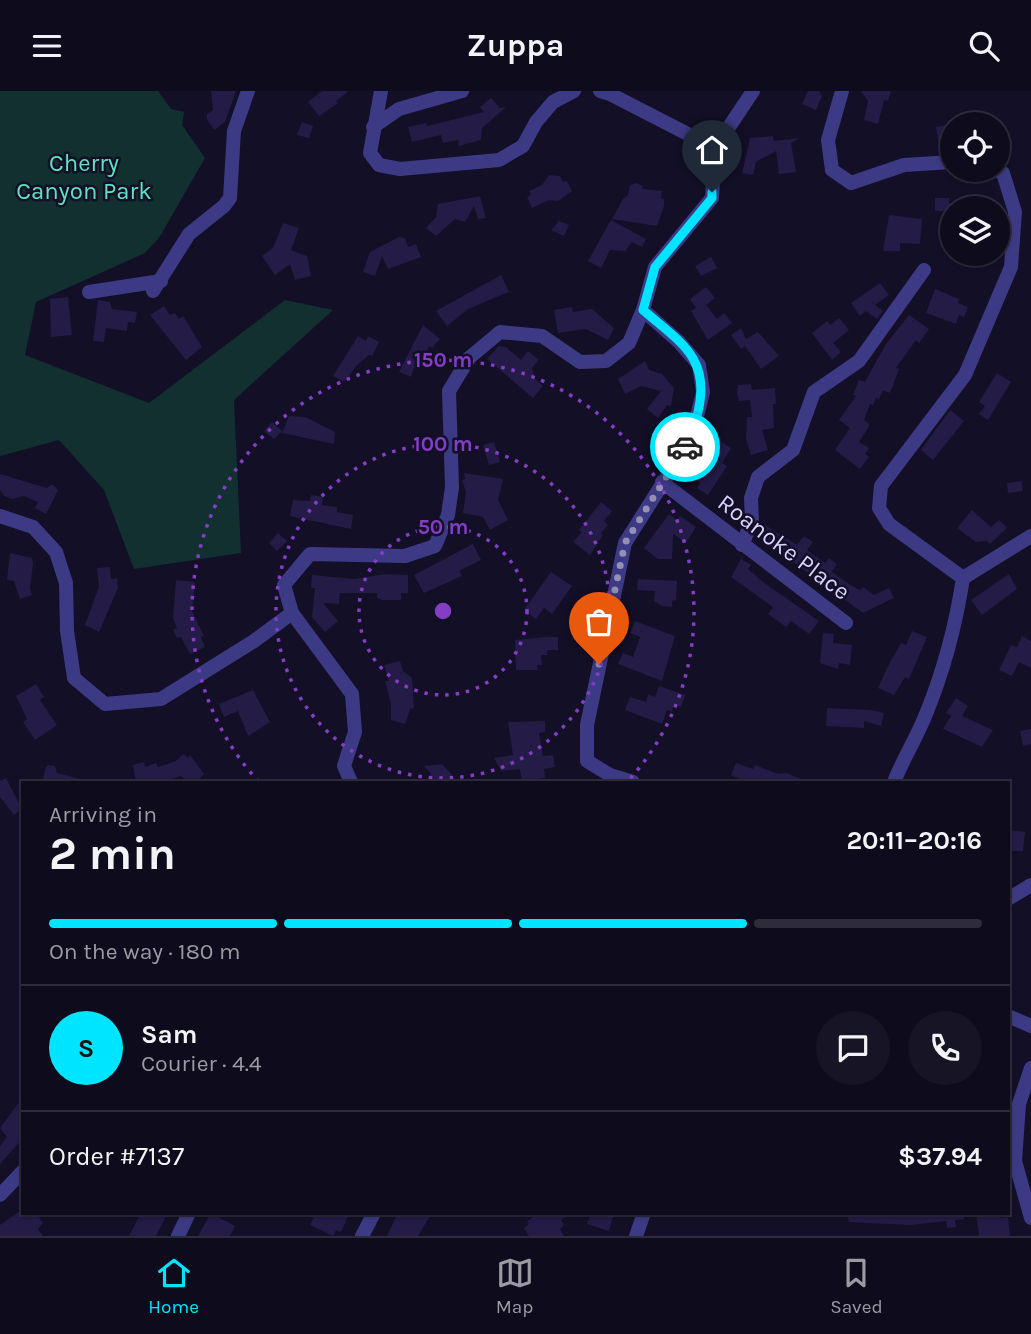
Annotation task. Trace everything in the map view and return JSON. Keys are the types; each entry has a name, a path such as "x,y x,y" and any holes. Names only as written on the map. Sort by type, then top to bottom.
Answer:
{"street":[{"path":"89,292 157,286 189,234 225,206 230,198 234,131 248,91"},
{"path":"381,91 379,116 372,128 370,153 379,165 400,169 499,160 523,146 536,122 552,102 574,91"},
{"path":"372,128 399,109 463,91"},
{"path":"600,91 715,148"},
{"path":"351,781 344,766 355,732 352,694 292,613 284,585 310,554 405,556 435,546 448,516 452,487 449,391 469,358 500,333 541,336 580,362 606,361 629,343 643,310 655,267 712,198 715,148 753,91"},
{"path":"842,91 828,140 832,170 851,183 904,165 940,163"},
{"path":"963,578 889,524 878,507 881,486 965,375 1012,267 1015,212 1006,182"},
{"path":"742,545 752,520 751,498 758,477 793,450 814,392 859,361 924,270"},
{"path":"630,781 610,775 587,761 587,725 625,543 692,437 703,392 699,365 643,310"},
{"name":"Roanoke Place","path":"662,482 845,623"},
{"path":"0,516 33,527 56,552 66,583 67,631 74,678 105,705 161,699 254,642 292,613"},
{"path":"894,781 926,715 941,672 957,616 963,578 1031,536"},
{"path":"1010,898 1031,885"},
{"path":"1010,1017 1031,1026"},
{"path":"1031,1068 1019,1104 1012,1162 1031,1218"},
{"path":"0,1195 21,1173"},
{"path":"178,1236 188,1215"},
{"path":"362,1236 373,1215"},
{"path":"636,1236 643,1215"}],"green space":[{"name":"Cherry Canyon Park","path":"0,91 158,91 171,109 184,112 182,125 205,158 159,238 145,253 36,302 25,355 149,403 285,300 333,310 234,400 241,553 134,569 104,490 59,440 0,456"}],"building":[{"path":"211,91 236,91 225,122 214,130 207,119 207,114 213,110"},
{"path":"322,91 349,91 336,101 338,103 319,116 308,102"},
{"path":"808,91 819,91 822,96 816,110 802,104"},
{"path":"861,91 891,91 888,101 884,100 878,124 864,120 868,101"},
{"path":"491,98 500,108 506,107 482,128 481,140 459,146 458,140 443,143 441,135 412,142 408,127 426,123 427,126 484,112 480,107"},
{"path":"302,122 313,126 309,138 297,135"},
{"path":"940,126 939,144 936,127"},
{"path":"773,136 774,141 800,138 791,143 796,172 779,174 776,151 756,162 753,175 742,173 750,138"},
{"path":"549,175 560,176 563,182 567,181 572,191 558,201 549,200 532,208 527,197 531,195 529,191 542,185"},
{"path":"636,183 643,186 642,189 662,191 664,206 657,226 612,219 628,195 630,185"},
{"path":"480,196 486,218 478,219 474,206 465,222 455,219 436,236 426,228 436,217 438,204"},
{"path":"935,198 940,198 940,211 935,211"},
{"path":"889,215 922,219 920,244 900,243 900,251 883,251"},
{"path":"611,220 646,239 642,247 632,242 625,251 610,250 601,268 588,261"},
{"path":"559,221 569,225 564,236 551,230"},
{"path":"283,223 299,228 291,250 307,256 311,276 295,280 290,264 275,275 262,256 273,248"},
{"path":"399,237 405,238 408,247 416,244 421,257 388,269 382,256 375,276 363,272 370,252"},
{"path":"711,257 717,268 701,276 695,266"},
{"path":"501,275 509,292 468,309 447,326 436,311"},
{"path":"880,283 889,295 875,305 883,311 877,319 866,311 860,316 851,303"},
{"path":"706,287 715,298 706,305 717,319 724,313 732,323 708,340 691,311 696,308 690,299"},
{"path":"935,289 959,299 958,303 968,307 964,317 959,315 956,324 926,313"},
{"path":"68,297 72,335 51,337 50,299"},
{"path":"98,300 110,302 112,309 137,312 135,323 128,322 127,331 106,328 104,342 93,341"},
{"path":"164,306 170,315 175,313 179,319 183,316 202,347 186,360 150,315"},
{"path":"572,307 573,312 592,309 614,328 608,340 586,329 558,333 554,310"},
{"path":"909,315 929,329 919,343 916,340 896,368 899,369 890,393 883,390 879,399 876,398 873,405 870,404 864,420 869,424 868,428 859,442 869,448 865,454 869,457 860,469 835,450 850,428 839,420 856,396 853,395 859,380 865,382 886,344"},
{"path":"839,318 849,330 833,343 841,352 832,360 812,333 827,321 830,325"},
{"path":"423,325 440,339 432,348 429,346 424,362 418,369 414,368 411,377 399,372"},
{"path":"741,328 746,339 758,332 779,356 761,369 745,346 741,349 731,335"},
{"path":"358,336 366,341 368,336 379,342 372,356 369,355 357,365 344,382 333,376"},
{"path":"499,346 506,347 521,360 528,351 539,360 532,368 535,379 543,386 533,398 487,359"},
{"path":"645,361 649,370 662,374 674,388 671,406 667,405 658,418 647,409 661,391 641,386 625,394 618,379"},
{"path":"997,373 1011,382 988,420 979,414 985,406 979,402"},
{"path":"751,384 752,390 775,388 776,404 773,404 774,428 762,430 768,450 751,455 746,439 747,417 752,417 750,400 739,401 737,393 738,385"},
{"path":"950,410 964,421 933,460 921,450"},
{"path":"289,416 305,417 335,432 334,444 282,433"},
{"path":"272,422 282,431 274,439 264,431"},
{"path":"715,438 731,448 722,463 727,466 708,495 697,488 700,483 691,470"},
{"path":"494,442 500,462 489,465 483,445"},
{"path":"464,473 503,479 498,500 508,520 490,530 483,517 463,513 466,492 462,480 465,479"},
{"path":"0,474 47,488 52,484 58,490 46,514 35,508 38,502 24,496 12,499 4,496 0,490"},
{"path":"1022,481 1023,491 1008,493 1007,483"},
{"path":"311,495 323,497 322,505 337,507 337,512 353,515 351,529 290,516 293,500 310,501"},
{"path":"601,502 612,511 604,521 608,525 601,533 603,535 590,555 573,542"},
{"path":"972,510 991,527 999,520 1007,528 990,544 987,541 976,542 957,528"},
{"path":"669,514 677,520 680,516 696,527 686,543 673,534 672,559 658,559 644,548"},
{"path":"762,523 797,545 804,536 813,542 807,550 825,563 829,558 837,564 832,572 852,586 860,590 863,587 874,595 889,588 894,598 863,613 766,542 755,538"},
{"path":"278,533 287,541 277,551 269,543"},
{"path":"473,544 481,560 459,571 462,576 424,593 414,575"},
{"path":"10,553 32,558 32,595 20,599 14,581 7,580"},
{"path":"741,559 751,565 748,569 763,582 819,621 809,634 791,621 786,627 768,614 773,607 731,577"},
{"path":"110,567 111,579 117,578 118,588 99,632 85,625 99,587 97,568"},
{"path":"551,572 572,586 552,614 544,608 536,619 524,610"},
{"path":"385,574 408,575 408,593 401,593 401,600 382,600 377,598 377,593 340,593 339,604 323,603 338,621 325,632 312,617 315,588 311,588 312,575 355,579"},
{"path":"1009,574 1017,589 982,615 971,600"},
{"path":"638,579 677,581 676,600 672,601 672,607 662,606 654,601 655,591 637,590"},
{"path":"176,580 195,582 192,611 204,636 201,637 205,647 190,654 181,637 177,638 173,630 177,628 173,618"},
{"path":"635,621 675,636 662,681 618,664 623,653 633,657 640,637 630,633"},
{"path":"912,631 927,637 909,679 905,677 894,695 878,688 901,643 906,645"},
{"path":"823,633 834,634 833,643 852,645 850,665 839,663 838,669 820,663"},
{"path":"1022,636 1031,641 1031,668 1019,662 1012,676 999,670 1011,645 1017,647"},
{"path":"558,637 558,650 547,650 547,655 541,655 542,665 537,665 538,670 516,670 515,640"},
{"path":"400,661 403,671 412,678 414,708 410,709 405,724 391,720 391,704 385,681 389,681 384,665"},
{"path":"36,684 44,697 40,700 57,725 35,740 23,722 27,719 16,696"},
{"path":"659,686 685,695 681,707 674,704 672,712 667,710 662,724 625,710 630,697 646,702 648,694 655,697"},
{"path":"253,690 270,722 248,736 238,711 224,717 219,704"},
{"path":"956,698 968,706 962,716 993,730 982,747 943,729 951,716 946,713"},
{"path":"827,708 884,713 881,726 864,721 864,728 826,726"},
{"path":"545,721 545,732 539,733 543,756 553,755 555,767 544,769 545,778 522,781 520,769 501,771 494,758 513,755 508,722"},
{"path":"1031,729 1031,744 1023,746 1020,731"},
{"path":"183,754 188,758 190,755 204,774 197,781 187,781 181,776 164,781 136,781 133,765 144,762 145,767 156,763 158,767 176,761"},
{"path":"736,763 753,769 755,765 806,781 745,781 731,775"},
{"path":"442,764 453,776 453,781 431,781 428,777 431,774 424,766"},
{"path":"55,766 57,773 81,781 42,781 46,767"},
{"path":"6,778 21,807 14,815 0,797 0,781"},
{"path":"1010,830 1025,832 1023,851 1010,851"},
{"path":"21,1100 21,1140 0,1164 0,1146 7,1137 0,1128"},
{"path":"21,1210 21,1215 37,1215 43,1223 38,1229 43,1236 0,1236 0,1225"},
{"path":"140,1215 166,1216 156,1236 129,1236"},
{"path":"210,1215 235,1226 230,1236 198,1236"},
{"path":"315,1215 349,1215 341,1232 336,1230 333,1236 310,1225"},
{"path":"397,1215 431,1215 418,1236 387,1236"},
{"path":"537,1215 569,1215 561,1220 564,1225 560,1229 564,1236 529,1236 524,1228 529,1224 527,1221"},
{"path":"590,1215 613,1215 609,1231 587,1224"},
{"path":"847,1215 964,1215 964,1219 955,1220 956,1227 947,1228 946,1221 911,1225 849,1222"},
{"path":"976,1215 1008,1217 1010,1236 979,1236"}],"way so far":[{"path":"599,664 625,543 685,447"}],"route":[{"path":"685,447 692,437 703,392 699,365 679,342 643,310 655,267 679,234 712,198 712,192"}]}
